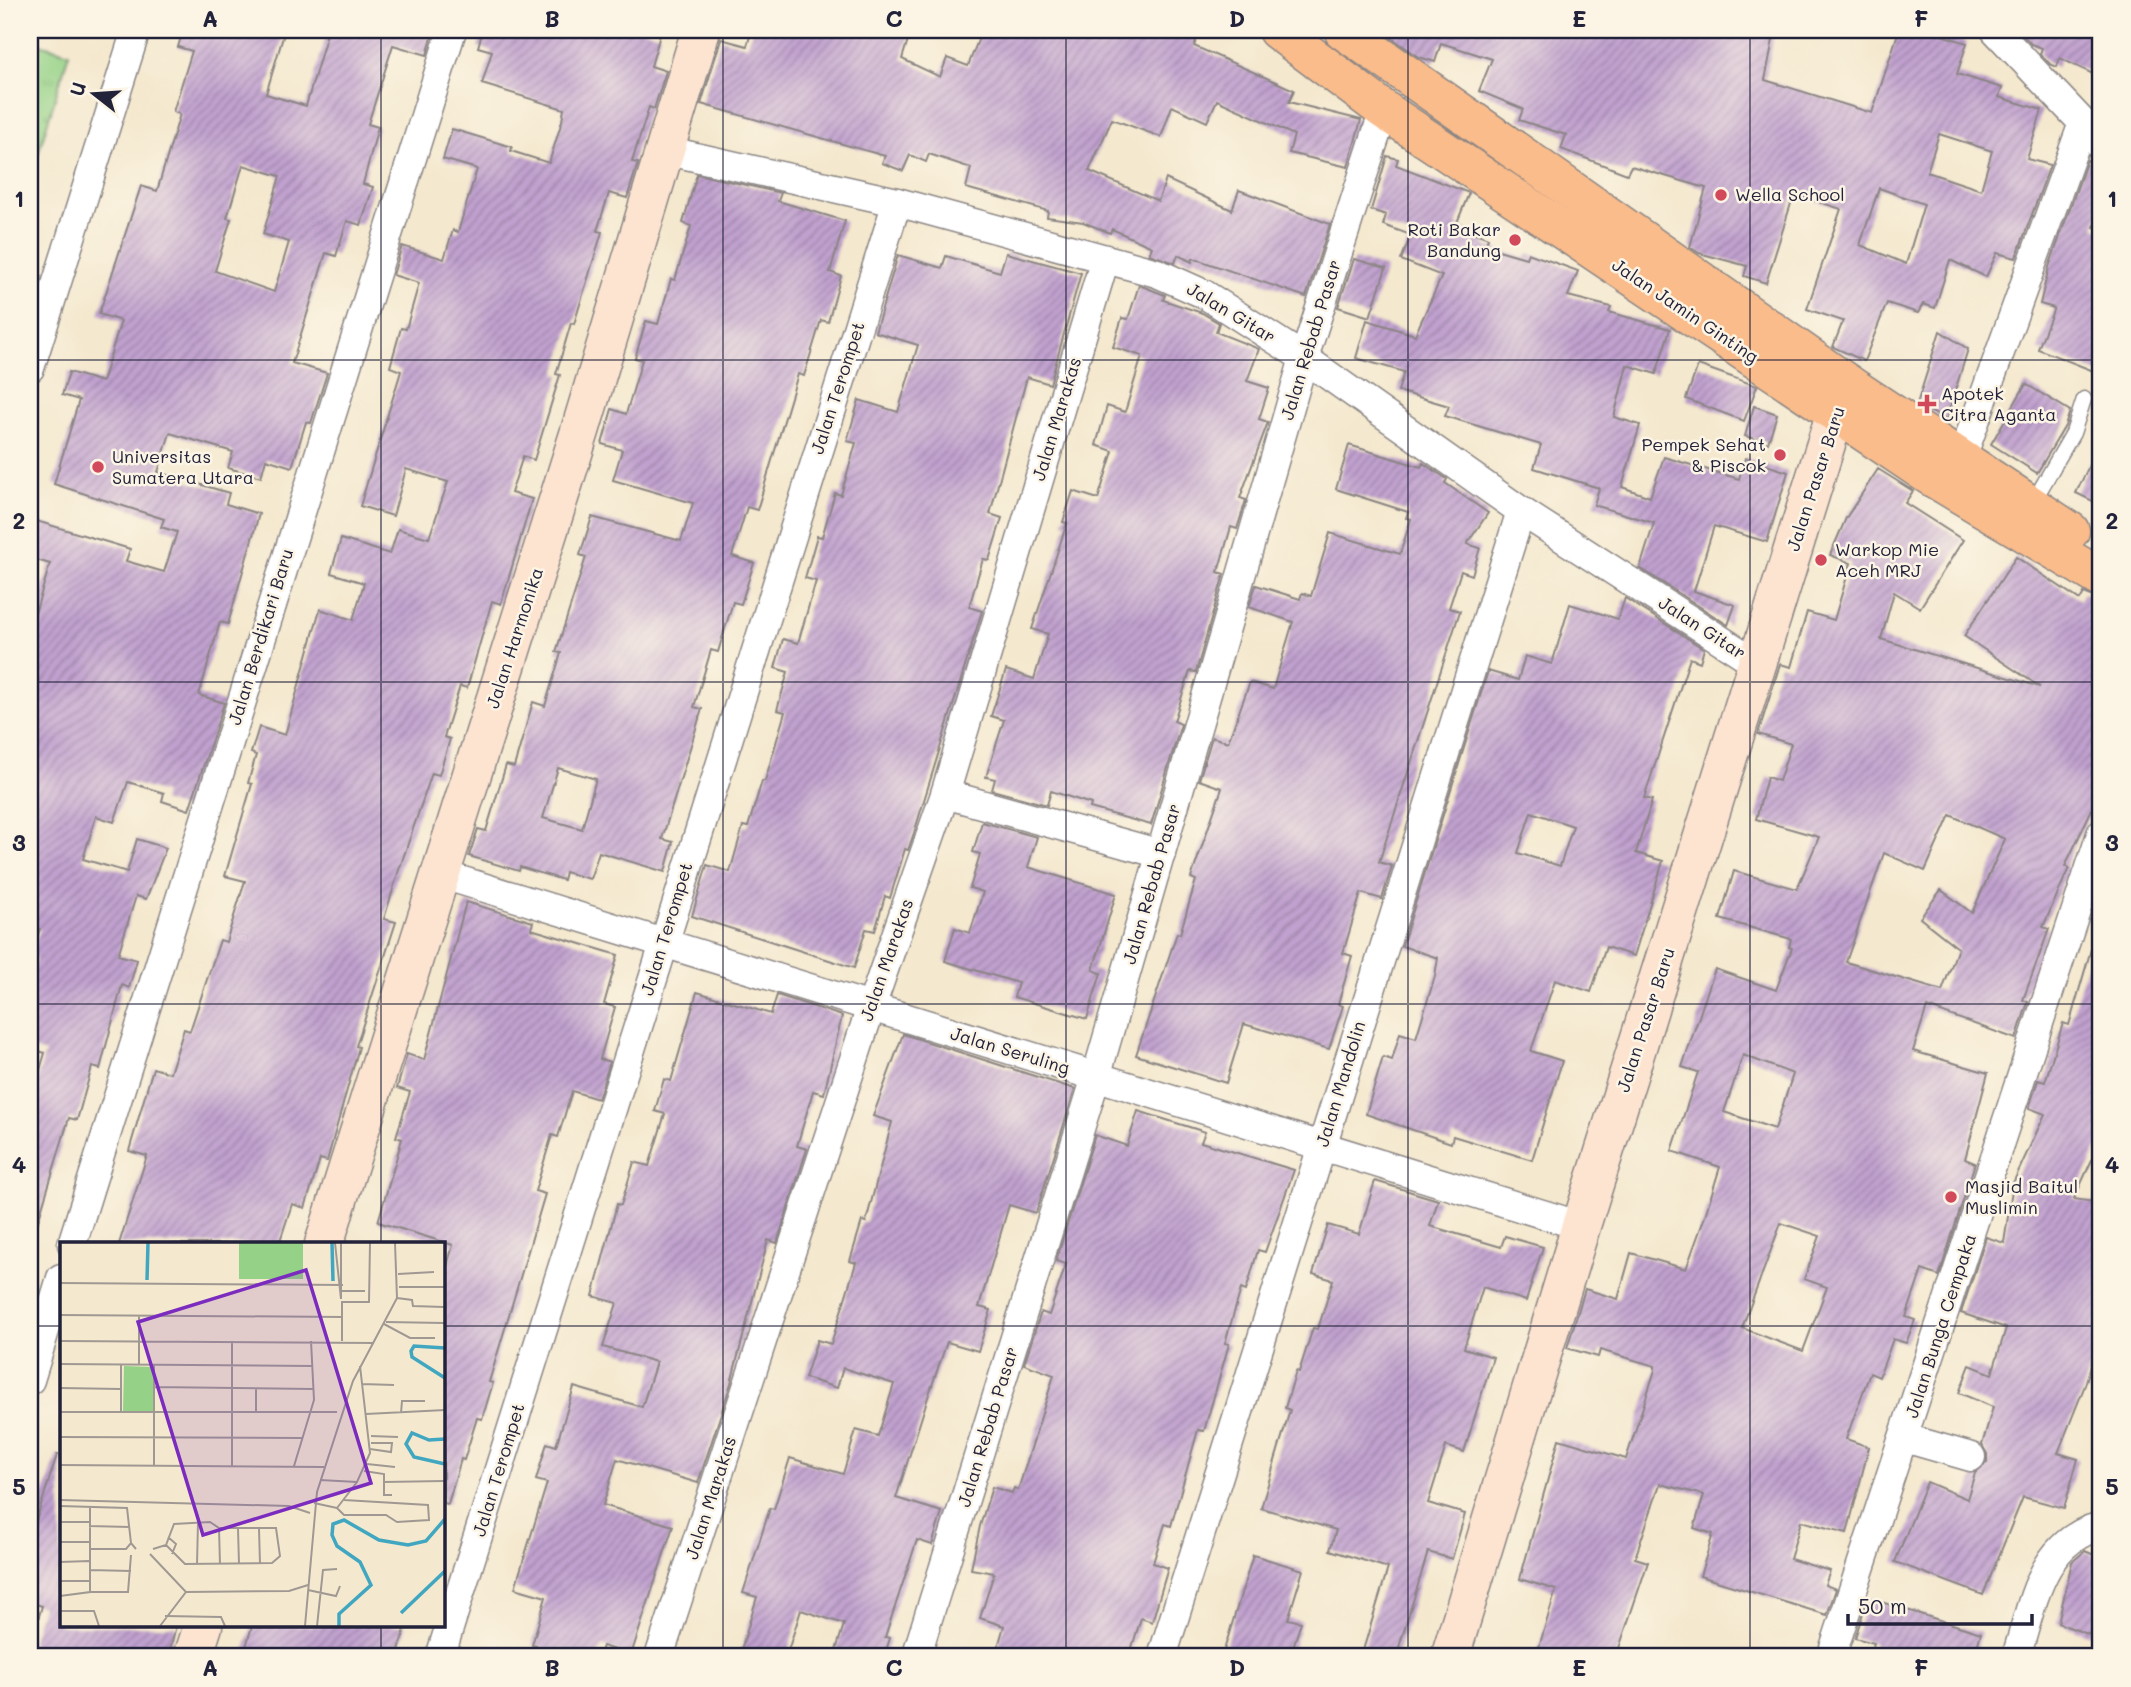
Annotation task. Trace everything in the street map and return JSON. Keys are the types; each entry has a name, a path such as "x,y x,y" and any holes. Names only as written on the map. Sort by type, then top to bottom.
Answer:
{"main road":[{"name":"Jalan Jamin Ginting","path":"1277,30 1384,110 1842,398 1961,460 2101,548"},
{"name":"Jalan Jamin Ginting","path":"1343,30 1842,398 1930,476 2101,578"}],"street":[{"path":"30,368 136,30"},
{"name":"Jalan Berdikari Baru","path":"73,1242 452,30"},
{"name":"Jalan Harmonika","path":"325,1242 580,431 701,30"},
{"path":"1999,31 2101,146"},
{"name":"Jalan Rebab Pasar","path":"916,1657 1096,1077 1304,358 1384,110"},
{"path":"1961,460 2083,123"},
{"name":"Jalan Gitar","path":"664,150 897,202 1157,273 1204,294 1304,358 1521,511 1758,664"},
{"name":"Jalan Terompet","path":"444,1656 663,943 897,202"},
{"name":"Jalan Marakas","path":"659,1657 870,1007 945,794 1105,259"},
{"name":"Jalan Pasar Baru","path":"1450,1657 1581,1226 1842,398"},
{"name":"Jalan Mandolin","path":"1162,1657 1521,511"},
{"path":"945,794 1161,854"},
{"name":"Jalan Bunga Cempaka","path":"1831,1657 2101,834"},
{"name":"Jalan Seruling","path":"440,874 1581,1226"},
{"path":"30,1380 60,1282"},
{"path":"1905,1438 1971,1457"},
{"path":"2017,1657 2039,1584 2052,1559 2064,1542 2079,1533 2101,1526"},
{"path":"193,1657 202,1628"}],"lane":[{"path":"2031,506 2079,422 2084,400"}],"green space":[{"path":"30,41 69,53 30,180"}],"building":[{"path":"183,30 285,30 266,94 306,106 328,30 434,30 427,55 393,45 368,124 378,127 363,184 373,187 361,225 347,221 336,256 326,253 292,363 327,373 311,423 306,422 292,467 266,459 261,477 228,468 233,452 170,433 158,472 229,493 226,504 259,514 228,624 220,622 199,695 224,703 189,810 162,801 164,793 128,782 114,822 96,816 83,859 127,872 137,839 166,848 146,899 136,896 118,955 137,960 129,988 122,985 100,1069 92,1067 77,1120 69,1118 35,1231 30,1230 30,1104 45,1053 30,1048 30,982 36,959 31,957 40,929 30,928 30,630 50,564 30,558 30,519 130,549 126,561 164,572 177,532 161,527 164,519 54,484 79,400 62,395 69,372 102,382 121,321 99,314 141,186 157,191 180,114 173,112 192,51 178,47","holes":["243,165 280,176 263,234 289,242 274,292 215,271 231,219 227,218"]},
{"path":"483,30 643,30 660,35 651,66 666,71 654,109 649,107 632,162 638,163 627,198 609,193 597,231 602,232 574,324 571,323 556,374 560,375 534,460 523,456 511,493 532,499 501,604 492,601 467,688 460,686 444,737 450,739 439,775 432,773 398,873 384,919 396,922 356,1046 359,1047 327,1161 320,1159 305,1208 292,1204 280,1242 120,1242 147,1156 129,1151 153,1068 170,1073 184,1029 190,1031 220,940 226,942 245,881 225,876 252,784 248,783 256,755 251,753 259,727 285,735 320,609 353,620 364,583 331,573 341,539 390,554 398,529 429,538 448,482 406,469 393,516 360,506 401,371 390,367 401,328 406,329 419,283 393,275 402,246 444,259 453,230 458,232 477,169 443,159 452,129 512,147 511,151 549,163 562,121 564,109 482,84 492,51 478,47"},
{"path":"752,30 911,30 902,59 940,77 947,58 968,66 982,30 1200,30 1194,46 1294,90 1289,102 1361,120 1348,167 1289,153 1294,135 1217,100 1207,122 1172,106 1161,137 1112,119 1089,171 1158,201 1166,179 1232,210 1239,190 1330,224 1306,297 1193,258 1192,262 1178,255 1175,263 1149,254 1152,247 1112,229 1110,233 1083,222 1047,217 1048,211 966,188 971,168 929,154 926,162 910,155 903,171 882,163 885,156 701,104 721,39 747,46"},
{"path":"1392,30 1775,30 1765,80 1872,113 1899,30 1925,30 1967,43 1957,74 2002,88 1999,97 2042,110 2027,159 2050,165 2016,258 1997,253 1986,277 1950,260 1935,308 1923,304 1918,313 1887,303 1864,361 1833,347 1843,321 1807,309 1841,209 1794,194 1766,283 1744,276 1747,266 1699,253 1690,247 1706,188 1631,166 1627,174 1561,149 1566,135 1519,120 1523,109 1479,91 1492,59 1441,43 1435,62 1419,57 1389,36","holes":["1939,134 1992,151 1981,190 1927,172","1879,188 1924,204 1906,264 1860,245"]},
{"path":"2018,30 2101,30 2101,78 2060,58 2057,67 2050,64 2040,54 2042,48 2031,44"},
{"path":"1387,156 1398,159 1396,165 1469,193 1456,225 1488,238 1485,246 1526,258 1528,253 1578,271 1568,296 1611,307 1609,312 1670,329 1656,374 1627,365 1614,417 1640,425 1622,487 1650,497 1664,457 1739,479 1745,458 1788,472 1767,542 1714,526 1694,591 1735,605 1728,625 1640,568 1654,523 1594,505 1599,488 1534,468 1541,445 1445,416 1449,406 1398,391 1404,372 1356,358 1367,320 1415,335 1442,276 1401,260 1411,235 1383,225 1386,215 1371,210"},
{"path":"2087,160 2101,166 2101,208 2094,227 2101,229 2101,374 2038,349 2054,308 2040,304 2049,267"},
{"path":"697,174 781,193 778,201 845,221 830,272 841,276 828,322 821,320 804,376 798,374 757,510 747,507 732,556 754,563 741,604 733,602 718,652 711,650 694,707 702,709 662,839 673,842 665,872 599,852 590,879 565,872 563,880 520,867 519,871 469,856 478,829 486,831 506,765 514,767 533,702 545,706 561,653 556,652 586,557 580,555 592,517 681,541 693,503 613,480 622,450 602,444 612,409 626,414 642,360 635,358 646,321 658,324 671,279 675,280 691,226 683,223","holes":["558,768 596,779 582,829 543,818"]},
{"path":"1006,253 1081,273 1050,384 1027,377 990,514 1002,518 989,560 983,559 969,607 982,611 914,833 908,850 905,849 890,898 885,896 875,931 866,929 854,968 692,916 707,865 730,872 743,826 748,827 762,781 765,781 785,712 777,710 788,672 775,668 783,639 798,643 816,581 805,578 817,536 822,537 835,493 841,495 856,443 847,441 859,400 898,412 918,345 875,332 898,255 942,268 946,256 1000,272"},
{"path":"1354,259 1386,268 1370,317 1338,307"},
{"path":"1139,285 1165,295 1163,300 1202,313 1219,323 1216,332 1259,349 1247,381 1269,388 1259,419 1268,422 1240,498 1246,500 1237,529 1231,527 1218,572 1224,574 1196,672 1190,671 1174,721 1181,724 1151,825 1090,808 1091,804 1051,791 1047,805 992,790 995,779 986,777 1004,720 991,716 1006,670 1034,679 1048,634 1032,629 1067,523 1063,522 1073,491 1098,499 1113,451 1096,445 1107,406 1125,412 1142,356 1113,347 1122,318 1128,319"},
{"path":"1940,331 1968,349 1946,420 1917,404"},
{"path":"1698,365 1757,386 1744,421 1686,399"},
{"path":"2026,384 2070,411 2065,426 2037,473 1991,444"},
{"path":"1754,406 1777,414 1768,443 1745,436"},
{"path":"2101,441 2101,505 2076,493"},
{"path":"1349,445 1421,467 1423,463 1447,479 1445,483 1488,513 1467,544 1480,548 1472,575 1461,571 1449,608 1460,611 1379,862 1392,866 1382,899 1361,893 1343,953 1352,956 1338,1004 1343,1006 1329,1049 1244,1024 1226,1083 1136,1055 1177,933 1180,934 1196,880 1191,878 1222,788 1199,780 1212,737 1228,742 1250,682 1273,689 1293,622 1249,607 1256,585 1300,599 1302,593 1311,596 1330,533 1400,554 1411,519 1406,518 1408,512 1336,489"},
{"path":"1878,469 1913,491 1905,503 1963,540 1920,608 1894,592 1881,639 2040,687 1964,636 2016,557 2080,600 2084,593 2101,600 2101,790 2065,866 2069,868 2043,927 2049,929 2023,1000 2028,1002 2016,1039 1927,1007 1913,1051 1988,1073 1965,1159 1975,1163 1939,1276 1922,1270 1906,1317 1915,1320 1906,1343 1893,1339 1879,1377 1870,1373 1846,1439 1869,1447 1847,1533 1801,1521 1790,1559 1830,1571 1825,1585 1836,1589 1827,1615 1700,1576 1713,1534 1694,1528 1704,1495 1660,1484 1635,1558 1648,1562 1616,1657 1536,1657 1556,1590 1520,1579 1559,1439 1626,1459 1655,1370 1655,1366 1600,1350 1598,1357 1567,1348 1585,1289 1618,1299 1631,1253 1686,1269 1720,1167 1672,1151 1698,1072 1682,1067 1715,969 1776,990 1792,948 1789,947 1791,939 1720,919 1734,871 1797,889 1819,837 1756,819 1767,777 1779,781 1791,744 1758,734 1780,664 1791,667 1807,612 1834,620 1851,563 1830,555 1846,518","holes":["1950,815 2005,839 1972,913 1941,890 1920,918 1958,948 1942,991 1846,962 1884,853 1925,871","1743,1055 1793,1074 1775,1129 1724,1112","1781,1223 1820,1236 1804,1279 1827,1287 1803,1351 1742,1328"]},
{"path":"1625,598 1704,649 1700,662 1690,658 1644,798 1652,800 1636,853 1663,861 1634,956 1606,947 1591,992 1555,980 1531,1051 1562,1061 1532,1160 1453,1136 1451,1143 1366,1114 1383,1057 1392,1060 1400,1033 1416,1038 1435,976 1438,958 1402,946 1488,671 1518,680 1525,656 1552,664 1570,604 1618,619","holes":["1531,812 1573,826 1560,866 1518,853"]},
{"path":"982,822 1037,837 1028,867 1116,894 1093,970 1101,973 1087,1019 1014,997 1018,983 945,961 955,928 970,933 983,892 970,888 980,854 973,852"},
{"path":"466,902 533,922 531,929 618,955 604,1004 615,1007 600,1059 610,1062 598,1099 572,1091 558,1137 552,1135 535,1191 545,1194 489,1382 493,1383 482,1419 477,1418 464,1460 461,1459 448,1504 444,1503 444,1276 453,1245 378,1222 402,1139 396,1137 410,1092 397,1088 407,1054 424,1060"},
{"path":"2096,932 2101,932 2101,1140 2074,1199 2101,1203 2101,1332 2085,1385 2058,1453 2078,1459 2064,1508 2023,1497 1983,1595 1895,1562 1927,1482 1967,1499 1975,1473 1987,1462 1987,1454 1982,1445 1993,1407 1959,1393 1970,1365 1992,1374 2006,1328 1961,1313 1986,1237 2004,1243 2013,1183 2045,1114 2029,1108 2038,1080 2045,1082 2063,1023 2069,1025"},
{"path":"697,992 771,1014 777,995 842,1016 824,1094 813,1091 797,1146 807,1149 777,1243 768,1240 731,1383 698,1483 617,1459 603,1505 673,1526 631,1655 602,1646 598,1657 576,1657 532,1645 546,1597 515,1588 547,1483 536,1480 547,1443 556,1446 574,1387 642,1407 656,1362 603,1347 617,1303 593,1296 617,1204 621,1205 634,1162 649,1166 665,1114 655,1111 664,1079 671,1081"},
{"path":"903,1034 1075,1089 1036,1213 1009,1205 979,1307 991,1310 978,1351 947,1342 929,1394 896,1498 942,1512 932,1545 917,1540 885,1637 890,1638 884,1657 834,1657 844,1624 801,1610 786,1657 739,1657 757,1597 743,1593 770,1508 774,1509 790,1458 843,1474 856,1430 878,1436 894,1384 843,1368 837,1388 805,1378 817,1340 831,1344 856,1263 850,1261 862,1221 866,1222 892,1122 873,1116"},
{"path":"1138,1111 1205,1132 1201,1142 1294,1170 1265,1252 1258,1250 1246,1291 1241,1289 1225,1343 1229,1344 1204,1431 1198,1430 1171,1526 1165,1524 1153,1563 1168,1568 1152,1622 1141,1618 1129,1657 995,1657 1004,1626 980,1618 994,1573 971,1569 980,1526 992,1487 1012,1493 1014,1488 1018,1490 1054,1375 1024,1364 1041,1312 1049,1315 1066,1264 1056,1261 1095,1135 1127,1146"},
{"path":"1375,1181 1438,1200 1430,1226 1501,1247 1505,1236 1543,1247 1526,1301 1483,1287 1464,1348 1493,1357 1464,1452 1446,1446 1428,1503 1465,1514 1452,1559 1428,1552 1396,1657 1361,1657 1388,1568 1330,1550 1336,1530 1261,1508 1290,1410 1285,1408 1296,1371 1299,1372 1313,1328 1318,1329 1333,1280 1313,1274 1328,1225 1359,1234"},
{"path":"57,1455 60,1455 60,1628 175,1628 168,1657 64,1657 30,1647 42,1606 30,1602 30,1540"},
{"path":"2085,1551 2101,1558 2101,1639 2058,1623 2072,1562"},
{"path":"1253,1555 1303,1570 1288,1619 1301,1622 1290,1657 1222,1657"},
{"path":"1868,1598 1981,1633 1974,1657 1870,1657 1874,1643 1855,1638"},
{"path":"251,1628 405,1628 397,1657 243,1657"}],"place":[{"name":"Wella School","path":"1721,195"},
{"name":"Roti Bakar Bandung","path":"1515,240"},
{"name":"Apotek Citra Aganta","path":"1927,404"},
{"name":"Pempek Sehat & Piscok","path":"1780,455"},
{"name":"Universitas Sumatera Utara","path":"98,467"},
{"name":"Warkop Mie Aceh MRJ","path":"1821,560"},
{"name":"Masjid Baitul Muslimin","path":"1951,1197"}]}
